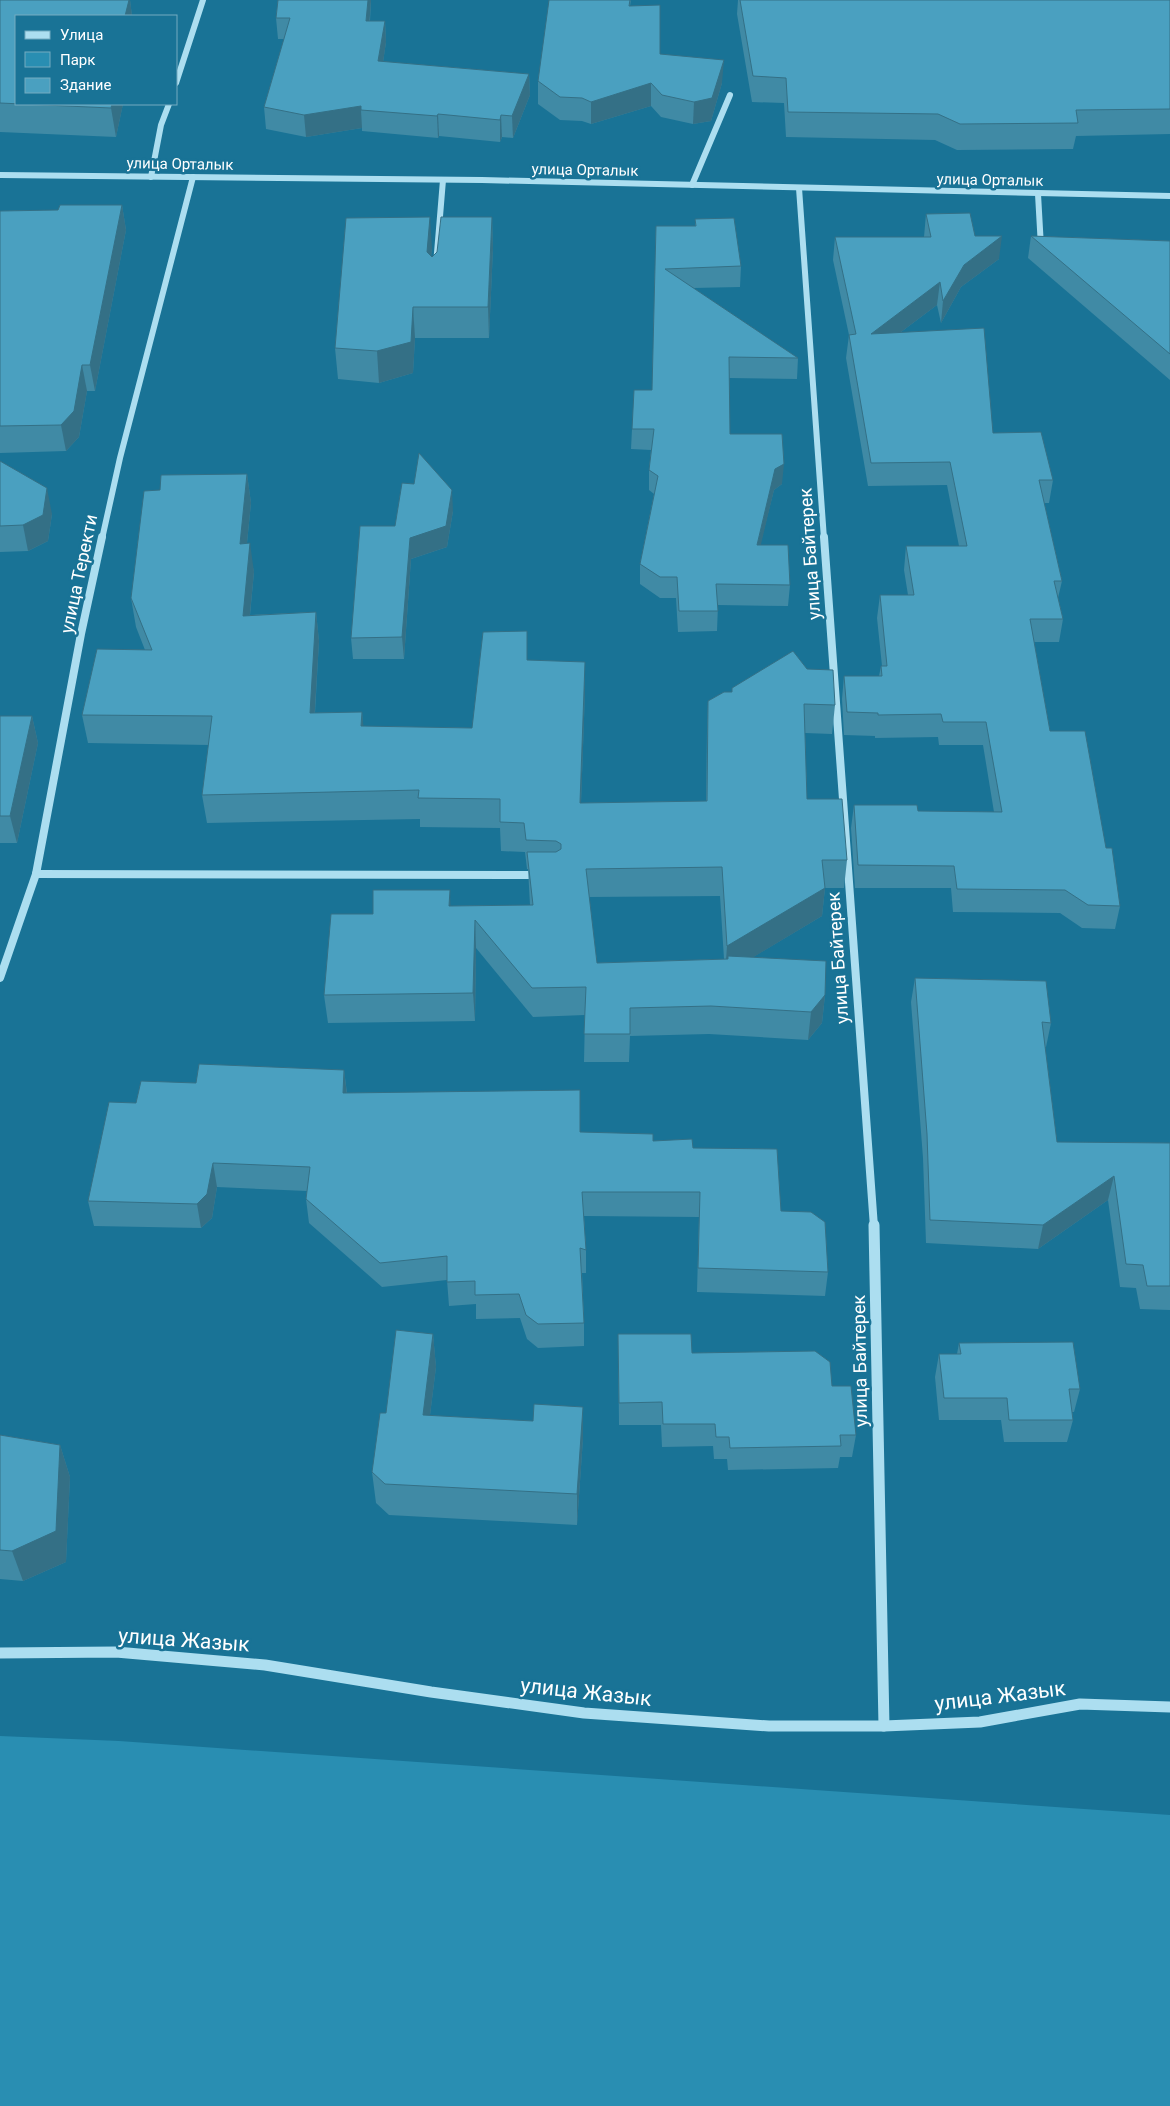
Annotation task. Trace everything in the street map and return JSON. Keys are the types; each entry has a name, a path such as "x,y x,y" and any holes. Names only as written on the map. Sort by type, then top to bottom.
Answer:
{"street":[{"path":"178,77 203,0"},
{"path":"692,186 730,95"},
{"path":"151,177 161,125 169,105"},
{"name":"улица Орталык","path":"0,175 443,180 1170,196"},
{"name":"улица Теректи","path":"0,978 36,874 81,634 118,468 193,177"},
{"path":"435,274 443,180"},
{"name":"улица Байтерек","path":"800,188 875,1240 884,1726"},
{"path":"1038,194 1041,252"},
{"path":"36,874 547,874"},
{"name":"улица Жазык","path":"0,1654 116,1652 265,1664 431,1692 584,1713 769,1726 884,1726 980,1722 1080,1704 1170,1707"}],"green space":[{"path":"0,1736 119,1741 1170,1815 1170,2106 0,2106"}],"building":[{"path":"0,0 129,0 125,15 15,15 15,104 0,103"},
{"path":"278,0 368,0 366,21 385,21 378,61 529,74 512,116 501,115 500,120 438,114 437,116 361,110 361,106 304,115 264,107 290,18 276,18"},
{"path":"549,0 630,0 629,6 660,5 660,54 724,60 712,98 694,102 662,95 651,83 591,102 582,98 560,97 538,81"},
{"path":"740,0 1170,0 1170,109 1076,110 1078,123 960,124 938,114 788,112 786,78 753,76"},
{"path":"44,105 112,105 111,108"},
{"path":"60,205 122,205 90,365 82,365 74,411 61,425 0,426 0,211 58,210"},
{"path":"970,213 975,236 1002,236 964,265 943,301 940,282 871,334 984,328 993,433 1041,432 1053,480 1039,480 1062,581 1054,581 1063,619 1030,619 1050,731 1085,731 1106,848 1112,848 1120,906 1088,905 1065,890 957,889 954,866 858,865 854,805 917,805 918,811 1002,812 986,722 943,722 941,714 878,715 878,713 847,712 844,676 882,676 881,666 887,666 880,595 914,595 906,546 967,546 950,462 871,463 849,335 856,334 835,237 931,237 926,214"},
{"path":"430,217 427,252 432,257 437,252 441,217 492,217 488,307 413,307 411,342 377,351 335,348 346,218"},
{"path":"734,218 741,266 665,269 798,358 729,357 730,434 782,434 784,464 775,469 757,545 788,545 790,585 716,584 718,611 679,611 677,577 660,577 640,564 658,476 649,470 654,429 632,429 634,390 652,390 656,226 696,226 695,219"},
{"path":"1031,236 1170,241 1170,354"},
{"path":"419,453 452,490 446,526 410,538 402,637 351,638 360,526 395,526 402,483 414,484"},
{"path":"0,461 47,488 43,515 23,525 0,526"},
{"path":"247,474 240,544 250,543 243,616 316,612 310,713 362,712 361,726 472,728 483,632 527,631 527,660 585,662 580,803 707,801 708,701 724,692 732,692 732,688 793,651 807,669 833,670 835,705 804,704 807,799 842,799 847,860 822,860 825,888 727,946 722,867 586,869 597,963 728,959 728,956 826,961 825,995 811,1012 711,1006 630,1008 630,1034 584,1034 586,987 532,988 475,920 473,993 324,995 331,914 373,914 373,890 450,890 449,906 533,905 527,852 556,852 561,849 561,844 556,841 526,840 524,823 500,822 500,799 418,798 419,790 202,795 212,716 82,715 97,649 152,650 131,598 144,491 160,490 161,475"},
{"path":"0,716 32,716 10,816 0,816"},
{"path":"915,978 1046,981 1051,1023 1042,1022 1057,1142 1170,1143 1170,1286 1147,1286 1143,1265 1126,1264 1114,1176 1043,1225 930,1220 927,1134"},
{"path":"199,1064 344,1070 343,1093 580,1090 580,1132 653,1134 653,1141 692,1139 693,1148 777,1149 781,1211 811,1212 825,1222 828,1272 698,1268 700,1192 582,1192 586,1250 580,1248 584,1323 538,1324 526,1315 519,1294 475,1295 475,1281 447,1282 447,1256 380,1263 306,1199 310,1167 213,1163 207,1194 197,1204 88,1201 109,1102 136,1103 141,1081 196,1083"},
{"path":"396,1330 433,1334 423,1415 533,1421 534,1404 583,1407 577,1494 385,1484 372,1472 380,1413 386,1413"},
{"path":"618,1334 691,1334 692,1353 815,1351 830,1362 832,1386 851,1386 856,1435 840,1435 841,1446 730,1448 729,1437 716,1437 715,1424 663,1424 662,1402 619,1403"},
{"path":"1073,1342 1080,1389 1069,1389 1073,1420 1009,1420 1007,1398 944,1398 939,1354 961,1354 959,1343"},
{"path":"0,1435 60,1445 56,1531 12,1551 0,1550"}]}
